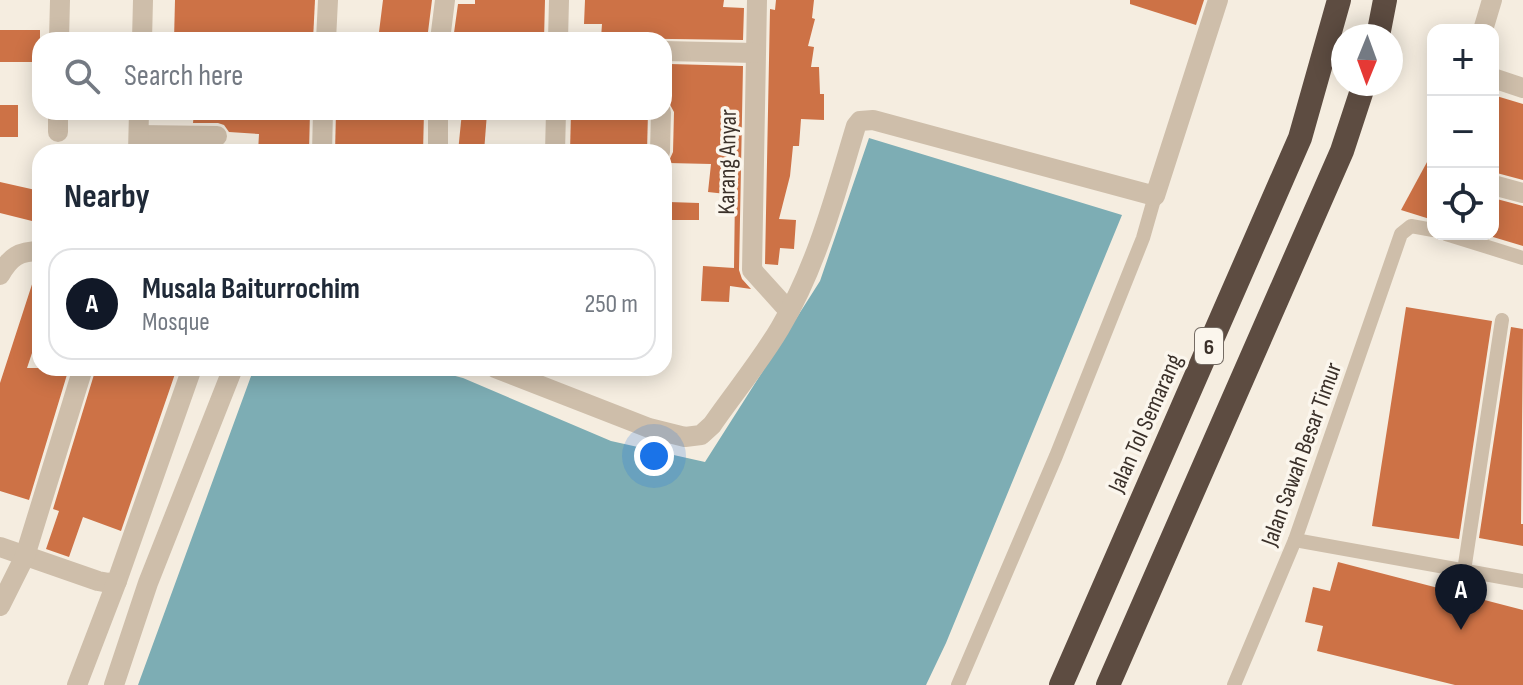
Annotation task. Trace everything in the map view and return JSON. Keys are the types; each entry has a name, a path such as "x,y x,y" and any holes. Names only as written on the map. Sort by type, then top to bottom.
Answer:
{"highway":[{"name":"Jalan Tol Semarang","path":"1061,685 1300,138 1339,0"},
{"path":"1380,24 1385,0"},
{"name":"6","path":"1108,685 1342,151 1360,96"}],"street":[{"path":"59,32 60,0"},
{"path":"142,32 143,0"},
{"path":"326,32 328,0"},
{"path":"441,32 445,0"},
{"path":"558,32 559,0"},
{"name":"Karang Anyar","path":"757,0 752,270 789,311"},
{"path":"516,376 649,428 685,437 701,435 712,425 754,366 789,311 820,241 860,121 873,120 1155,196 1218,0"},
{"path":"1485,24 1492,0"},
{"path":"672,51 755,53"},
{"path":"1499,80 1523,88"},
{"path":"139,120 138,144 217,136"},
{"path":"322,144 323,120"},
{"path":"438,120 438,144"},
{"path":"555,144 556,120"},
{"path":"660,144 661,120"},
{"path":"1499,187 1523,193"},
{"path":"0,275 9,259 32,252"},
{"path":"0,606 25,556 81,376"},
{"path":"77,685 189,376"},
{"path":"114,685 148,583 230,376"},
{"path":"0,547 98,581 117,581"}],"lane":[{"path":"958,685 1056,456 1143,238 1155,196"},
{"name":"Jalan Sawah Besar Timur","path":"1234,685 1295,540 1401,234 1411,226 1427,229"},
{"path":"1465,240 1523,258"},
{"path":"1464,571 1502,320"},
{"path":"1295,540 1523,581"}],"water":[{"path":"869,138 1122,215 926,685 138,685 251,376 455,376 611,441 705,462 820,281"}],"building":[{"path":"175,0 315,0 313,32 174,32"},
{"path":"383,0 432,0 428,32 379,32"},
{"path":"475,0 545,0 544,32 454,32 458,4 475,4"},
{"path":"585,0 724,0 723,7 744,8 743,40 672,39 672,32 601,32 602,24 584,24"},
{"path":"776,0 814,0 812,18 815,19 808,46 814,47 811,67 819,67 820,94 824,94 824,120 801,119 799,146 793,146 790,176 779,219 796,220 794,249 780,248 778,265 765,264 770,9 775,10"},
{"path":"1130,0 1204,0 1196,25 1130,4"},
{"path":"0,30 40,30 32,32 32,62 0,62"},
{"path":"672,64 743,66 739,270 751,289 730,286 729,302 701,301 703,266 734,268 735,195 708,192 711,164 672,163"},
{"path":"1499,97 1523,104 1523,180 1499,174"},
{"path":"0,105 18,105 18,137 0,137"},
{"path":"193,120 310,120 309,144 258,144 259,134 229,132 218,123 193,123"},
{"path":"336,120 424,120 423,144 335,144"},
{"path":"461,120 486,120 485,144 459,144"},
{"path":"571,120 648,120 647,144 570,144"},
{"path":"1427,162 1427,218 1401,210"},
{"path":"0,182 32,189 32,221 0,213"},
{"path":"1499,200 1523,206 1523,246 1499,239"},
{"path":"672,202 699,203 699,220 672,220"},
{"path":"32,284 32,353 27,368 32,368 32,376 67,376 29,500 0,491 0,383"},
{"path":"1406,307 1492,321 1459,539 1372,526"},
{"path":"1511,327 1523,329 1523,546 1479,538"},
{"path":"94,376 174,376 121,531 83,517 69,557 46,549 59,511 53,509"},
{"path":"1338,562 1523,610 1523,685 1455,685 1317,651 1323,626 1305,622 1313,587 1330,591"}],"place":[{"name":"Musala Baiturrochim","path":"1461,630"}]}
